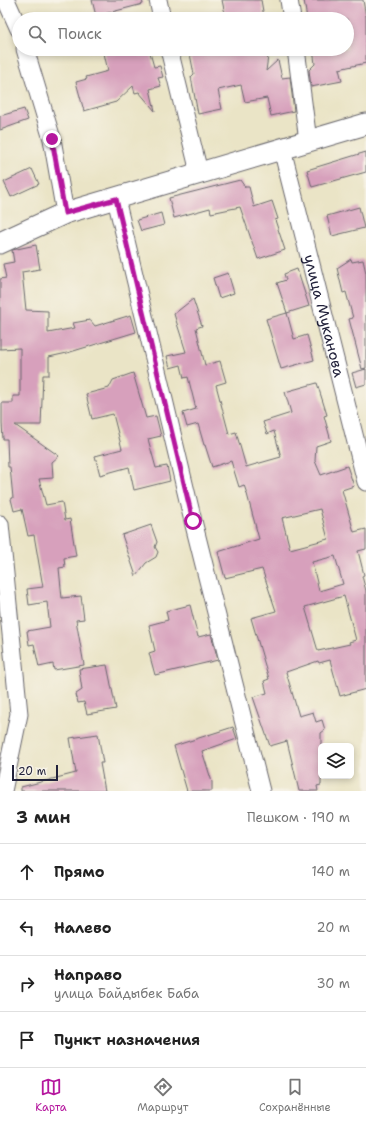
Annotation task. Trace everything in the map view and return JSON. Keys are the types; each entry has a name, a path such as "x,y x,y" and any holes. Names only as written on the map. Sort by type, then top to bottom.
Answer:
{"street":[{"path":"6,0 12,13"},
{"path":"158,0 161,12"},
{"path":"289,0 291,12"},
{"path":"27,56 52,139 65,213"},
{"path":"170,56 197,164 194,175"},
{"path":"297,56 308,141"},
{"path":"0,243 65,213 366,124"},
{"name":"улица Муканова","path":"282,149 366,482"},
{"path":"116,199 193,521 261,791"},
{"path":"0,524 19,714 3,791"}],"building":[{"path":"92,0 142,0 143,4 112,12 95,12"},
{"path":"222,0 261,0 263,12 225,12"},
{"path":"304,0 363,0 366,17 366,63 339,69 342,81 311,87 309,70 315,64 314,56 354,56 354,12 306,12"},
{"path":"105,56 151,56 154,67 160,66 163,77 158,78 161,86 150,89 155,111 139,92 135,93 133,86 116,102 84,111 76,82 87,79 86,77 108,71"},
{"path":"190,56 268,56 266,71 278,60 282,78 290,77 294,111 271,116 267,98 245,102 241,85 218,90 222,109 198,114 191,77 194,74"},
{"path":"24,109 28,120 0,130 0,116"},
{"path":"366,152 366,172 312,187 307,170"},
{"path":"32,169 39,184 11,197 4,182"},
{"path":"240,180 245,187 249,187 254,207 272,201 278,219 275,220 285,250 258,259 240,207 211,213 210,208 174,218 169,198"},
{"path":"359,207 364,228 332,236 327,216"},
{"path":"161,213 164,225 141,231 137,220"},
{"path":"36,245 40,269 22,272 26,310 48,311 48,333 75,328 73,323 90,320 95,326 131,315 136,332 49,357 49,375 43,375 41,425 15,425 59,456 52,462 53,478 39,479 46,505 62,502 65,520 70,519 76,556 64,558 65,567 59,568 62,598 81,596 84,619 76,620 84,665 54,670 53,664 39,667 34,644 29,645 27,631 50,627 47,602 29,605 27,589 43,587 34,535 28,536 22,509 14,511 11,499 13,498 10,467 8,467 7,439 3,439 2,424 2,403 13,403 13,396 20,396 20,348 0,349 0,279 6,278 3,264 14,262 12,250"},
{"path":"351,259 352,262 363,260 366,273 366,368 362,369 349,319 353,318 346,292 343,293 337,268"},
{"path":"297,269 309,306 287,313 277,283 286,280 284,274"},
{"path":"228,273 234,293 219,298 213,278"},
{"path":"193,299 202,326 196,328 205,365 220,361 226,382 216,385 229,434 236,432 246,467 281,457 274,431 267,434 263,422 291,413 285,392 317,383 327,415 324,416 331,441 316,446 315,461 321,475 347,466 354,486 342,490 354,532 366,529 366,549 358,551 366,591 366,689 340,696 330,660 319,663 318,661 286,672 299,716 313,712 316,722 322,720 325,730 321,733 321,743 318,743 318,779 321,779 321,785 317,786 318,791 299,791 287,741 270,746 253,697 267,693 264,681 269,679 251,618 276,611 262,569 225,578 218,552 259,539 244,485 239,487 231,461 212,467 198,424 187,427 183,413 196,409 188,377 184,378 181,365 170,368 167,356 186,352 174,314","holes":["320,509 328,539 290,549 282,518","335,556 343,584 319,591 312,562","344,596 356,640 349,642 350,644 318,651 305,607"]},
{"path":"287,313 294,339 307,335 314,360 281,369 266,319"},
{"path":"366,369 366,384 356,387 352,373"},
{"path":"133,373 146,418 156,416 161,436 148,439 156,468 167,466 170,481 134,490 129,467 100,475 95,456 122,449 113,414 92,419 86,394 109,388 113,380"},
{"path":"151,525 157,542 155,547 158,552 156,557 146,563 136,576 122,535"},
{"path":"190,605 198,637 211,634 218,660 155,675 149,653 155,651 149,625 168,620 166,611"},
{"path":"107,665 116,709 87,714 84,702 78,703 76,694 82,690 79,669"},
{"path":"233,727 237,739 202,751 212,782 212,791 187,791 174,746"},
{"path":"98,734 103,763 100,763 105,791 21,791 21,787 76,773 70,738"}],"route":[{"path":"52,139 65,213 116,199 193,521"}]}
